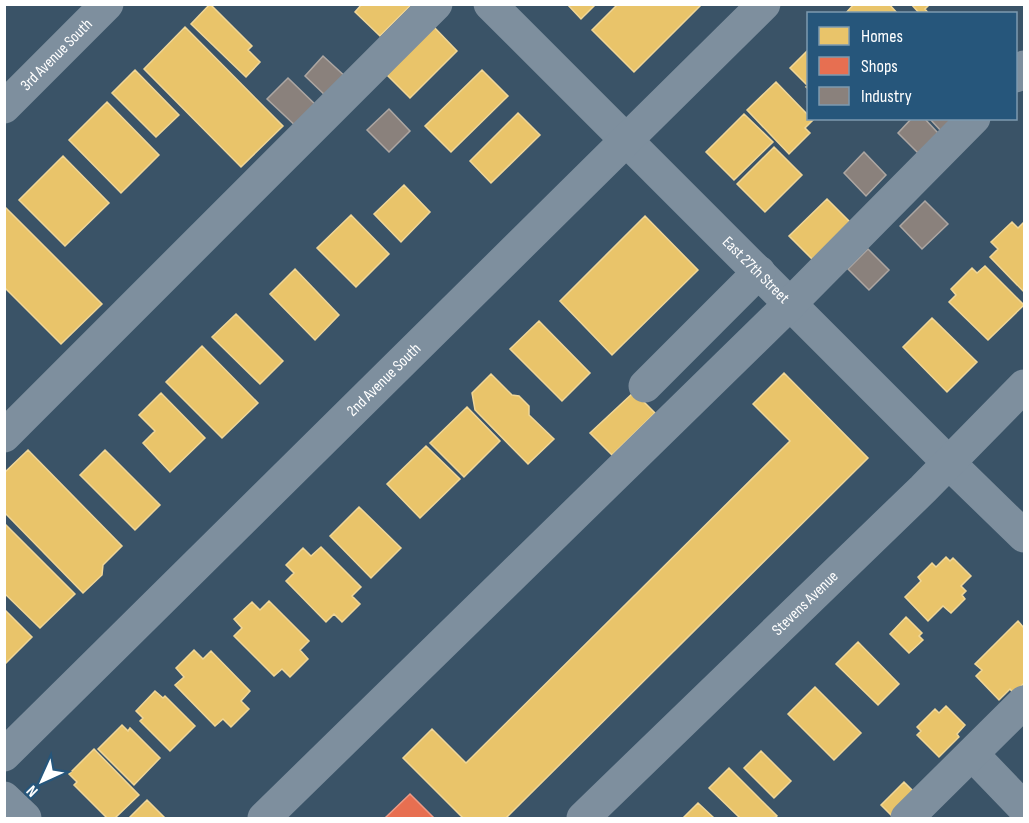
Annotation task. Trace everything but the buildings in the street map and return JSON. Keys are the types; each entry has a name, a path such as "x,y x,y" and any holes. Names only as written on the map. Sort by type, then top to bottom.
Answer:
{"street":[{"name":"3rd Avenue South","path":"4,107 107,4"},
{"path":"4,436 436,4"},
{"name":"East 27th Street","path":"490,4 1024,536"},
{"name":"2nd Avenue South","path":"4,755 764,4"},
{"path":"264,819 790,304 972,120"},
{"path":"645,386 759,272"},
{"name":"Stevens Avenue","path":"583,819 949,463 1024,386"},
{"path":"907,819 1024,702"},
{"path":"972,754 1024,808"},
{"path":"4,798 25,819"}]}
